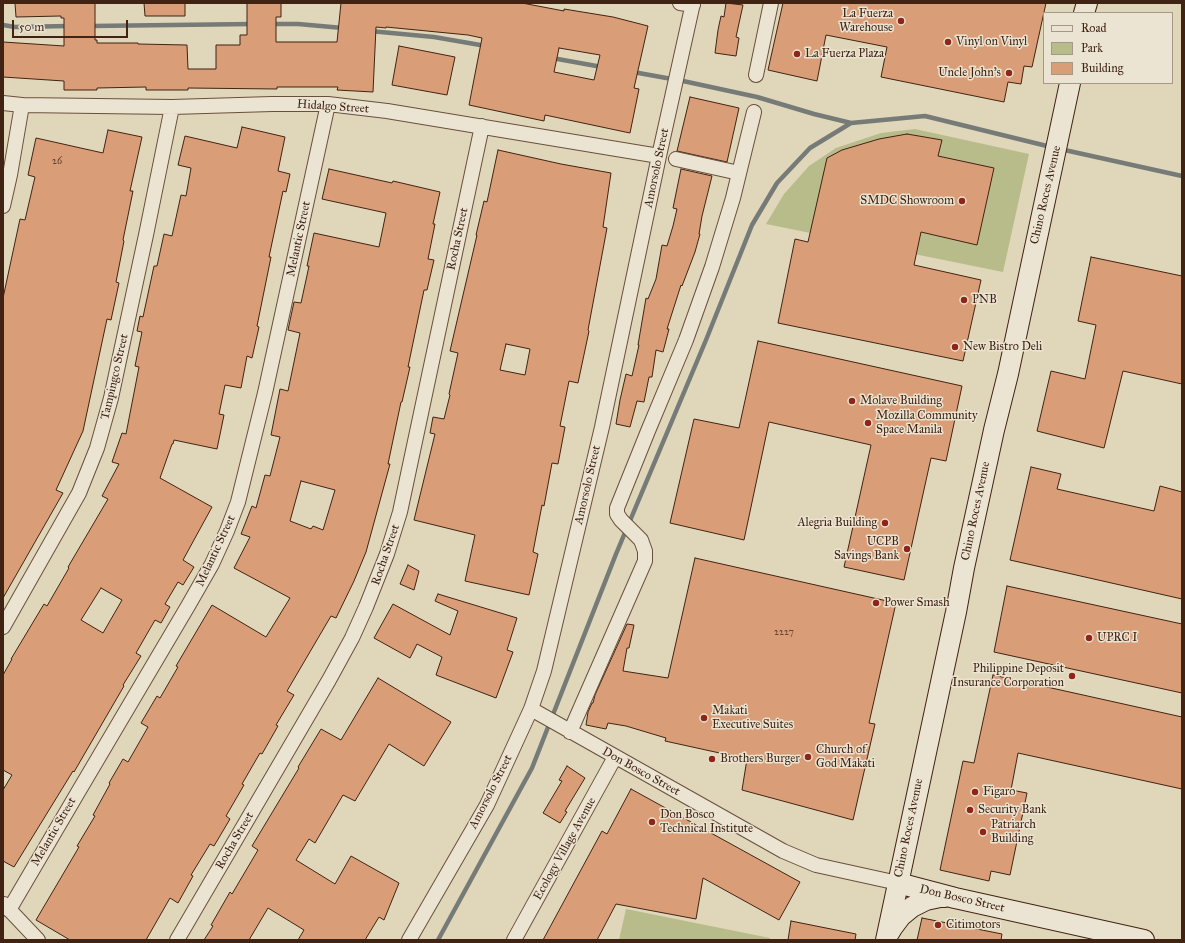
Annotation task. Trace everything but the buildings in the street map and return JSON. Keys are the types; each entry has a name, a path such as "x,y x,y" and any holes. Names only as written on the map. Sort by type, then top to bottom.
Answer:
{"main road":[{"name":"Chino Roces Avenue","path":"886,940 964,568 1009,368 1070,84"},
{"name":"Don Bosco Street","path":"898,883 955,898 1144,940"},
{"path":"886,940 892,928 901,916 912,907 926,900 940,897 955,898"}],"street":[{"path":"756,75 771,3"},
{"name":"Amorsolo Street","path":"409,940 487,805 531,709 544,671 602,427 677,73 688,4"},
{"name":"Hidalgo Street","path":"3,103 22,105 172,107 328,104 387,111 659,156"},
{"name":"Melantic Street","path":"6,907 77,794 188,606 212,564 227,531 238,502 265,394 328,104"},
{"path":"3,206 22,105"},
{"name":"Tampingco Street","path":"3,627 80,493 97,448 112,398 172,107"},
{"path":"570,732 645,561 645,551 641,540 620,520 617,514 617,508 686,340 712,267 733,198 754,112"},
{"name":"Rocha Street","path":"177,940 329,680 352,638 385,561 400,512 482,126"},
{"path":"676,159 739,173"},
{"name":"Don Bosco Street","path":"531,709 783,851 816,865 898,883"},
{"name":"Ecology Village Avenue","path":"514,940 615,757"},
{"path":"6,907 38,940"}],"green space":[{"path":"915,129 1029,154 1003,272 766,224 784,194 809,166 836,148 881,133"},
{"path":"626,909 770,938 770,940 619,940"}],"waterway":[{"path":"91,26 253,24"},
{"path":"271,24 298,24 343,28"},
{"path":"3,25 15,27 69,26"},
{"path":"370,31 434,37 486,46"},
{"path":"552,58 602,67"},
{"path":"633,72 757,97 851,123 925,116 1051,147"},
{"path":"438,940 532,768 616,554 706,340 752,225 777,183 810,148 851,123"},
{"path":"1060,149 1182,176"}],"place":[{"name":"La Fuerza Warehouse","path":"901,21"},
{"name":"Vinyl on Vinyl","path":"948,42"},
{"name":"La Fuerza Plaza","path":"797,54"},
{"name":"Uncle John's","path":"1009,73"},
{"name":"SMDC Showroom","path":"962,201"},
{"name":"PNB","path":"964,300"},
{"name":"New Bistro Deli","path":"955,347"},
{"name":"Molave Building","path":"852,401"},
{"name":"Mozilla Community Space Manila","path":"868,423"},
{"name":"Alegria Building","path":"885,523"},
{"name":"UCPB Savings Bank","path":"907,549"},
{"name":"Power Smash","path":"876,603"},
{"name":"UPRC I","path":"1089,638"},
{"name":"Philippine Deposit Insurance Corporation","path":"1072,676"},
{"name":"Makati Executive Suites","path":"704,718"},
{"name":"Church of God Makati","path":"808,757"},
{"name":"Brothers Burger","path":"712,759"},
{"name":"Figaro","path":"975,792"},
{"name":"Security Bank","path":"970,810"},
{"name":"Don Bosco Technical Institute","path":"652,822"},
{"name":"Patriarch Building","path":"983,832"},
{"name":"Citimotors","path":"938,925"}]}
